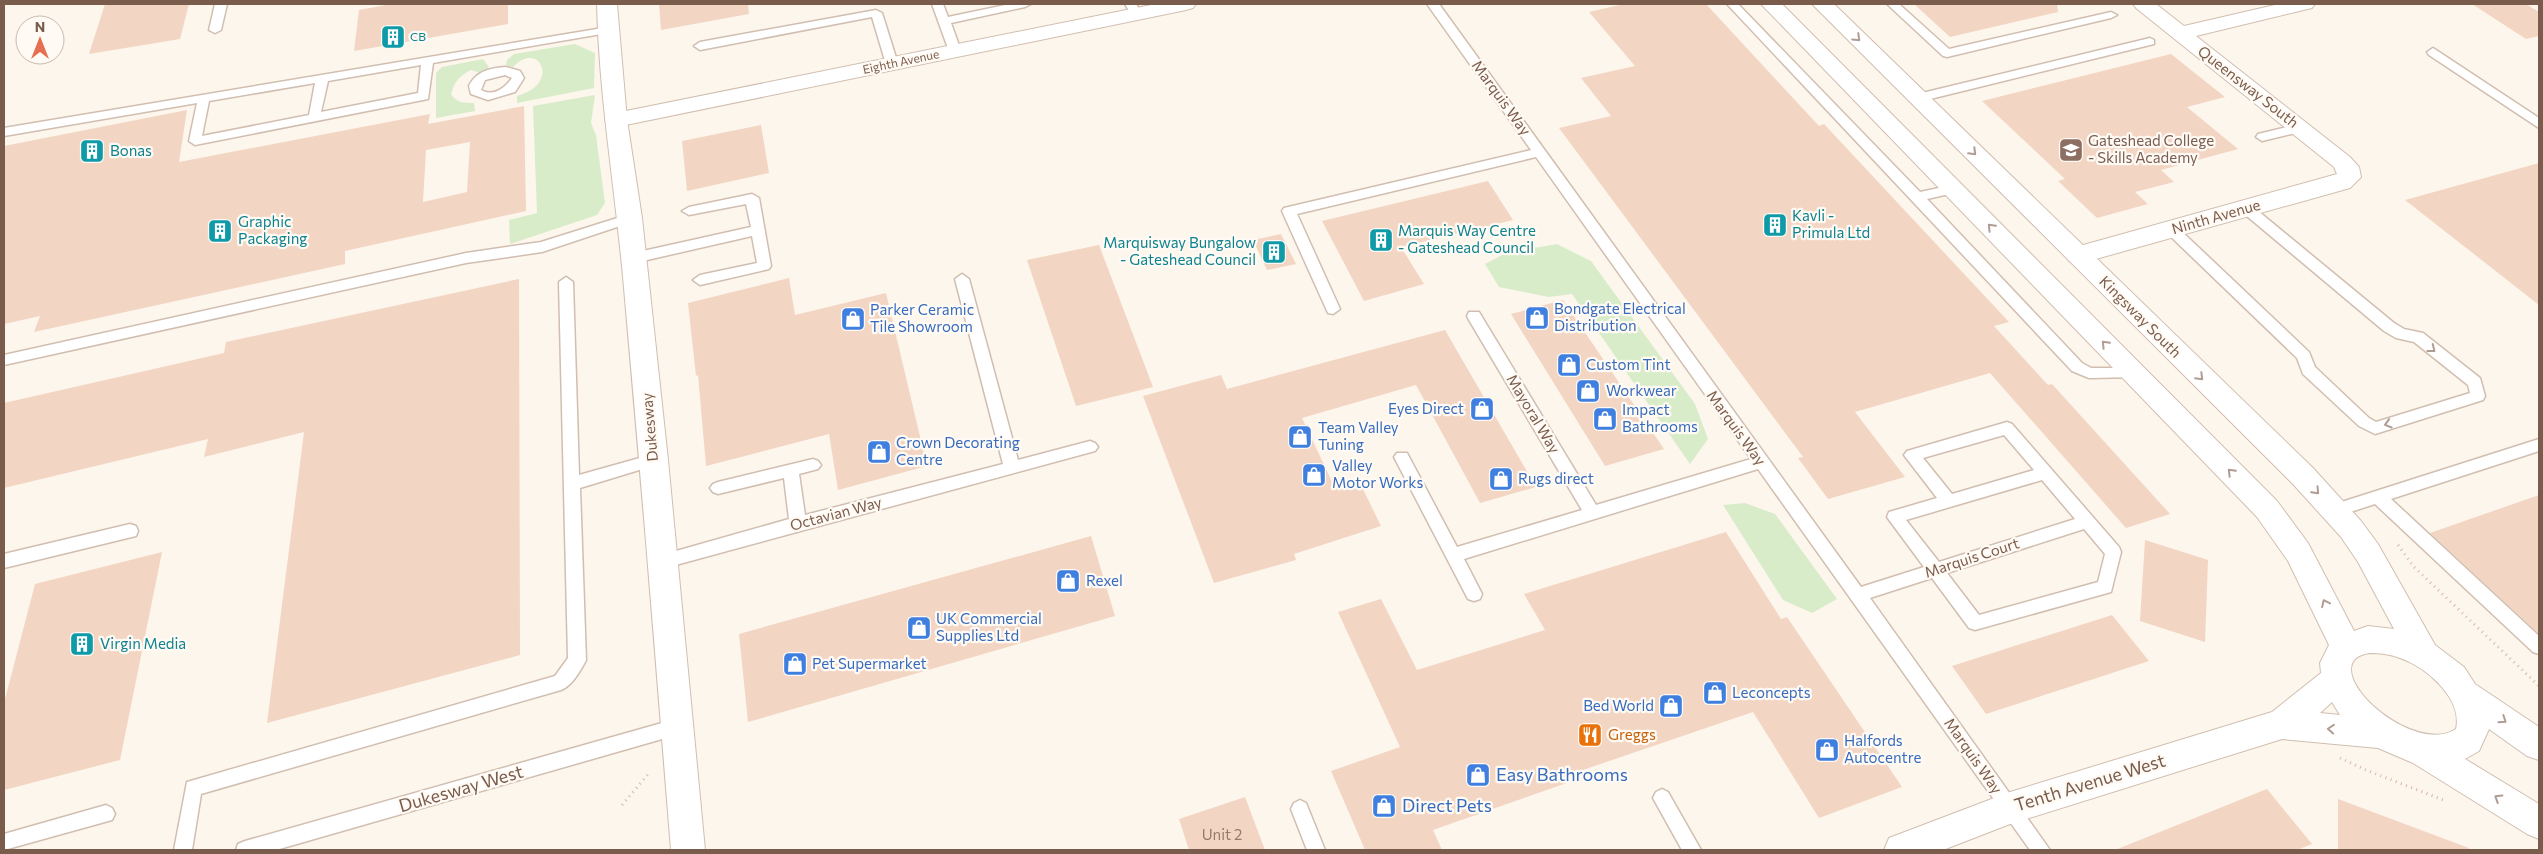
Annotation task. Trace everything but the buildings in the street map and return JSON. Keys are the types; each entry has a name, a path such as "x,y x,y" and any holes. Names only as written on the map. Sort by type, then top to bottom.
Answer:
{"street":[{"name":"Dukesway","path":"606,4 616,120 630,218 654,460 661,562 688,850"},
{"name":"Eighth Avenue","path":"616,120 955,51 1133,9 1186,4"},
{"path":"1771,4 2247,487 2283,529 2310,574 2346,647 2338,656 2335,668 2336,680"},
{"name":"Kingsway South","path":"1822,4 2303,476 2351,530 2380,573 2425,656"},
{"name":"Queensway South","path":"2143,4 2342,162 2349,173"},
{"path":"2181,33 2300,4"},
{"name":"Ninth Avenue","path":"2078,255 2342,182 2349,177 2349,173"},
{"name":"Kingsway South","path":"2346,647 2356,642 2381,640 2408,646 2442,667 2466,695 2539,744"},
{"name":"Kingsway South","path":"2336,680 2352,707 2380,732 2400,743 2420,749 2437,751 2453,748 2465,742 2472,734 2474,724 2473,711 2466,695"},
{"name":"Tenth Avenue West","path":"2282,724 2336,680"},
{"name":"Tenth Avenue West","path":"1901,850 2010,808 2282,724 2380,732"},
{"name":"Kingsway South","path":"2420,749 2539,823"}],"lane":[{"path":"215,30 221,4"},
{"path":"938,4 955,51"},
{"path":"944,21 1025,4"},
{"name":"Marquis Way","path":"1433,4 2040,850"},
{"path":"1732,4 2077,367 2089,373 2134,373"},
{"path":"1893,4 1947,53 2111,15"},
{"path":"700,46 876,13 892,64"},
{"path":"4,132 609,30"},
{"path":"1918,98 2150,42"},
{"path":"497,49 500,71"},
{"path":"2433,52 2539,124"},
{"path":"204,98 195,141 424,96 427,61"},
{"path":"314,118 322,78"},
{"path":"2262,137 2300,128"},
{"path":"1333,309 1290,211 1539,152"},
{"path":"1917,197 1953,189"},
{"path":"689,211 752,198 764,266 700,280"},
{"path":"2172,230 2304,356 2308,370 2364,422 2375,428 2478,396 2475,382 2418,337 2401,334 2389,327 2247,209"},
{"path":"4,360 466,258 542,247 630,218"},
{"path":"634,258 758,230"},
{"path":"962,279 1012,468"},
{"path":"183,850 193,788 561,682 577,660 566,282"},
{"name":"Mayoral Way","path":"1474,316 1592,513"},
{"path":"1948,502 1912,455 2007,428 2113,552 2104,586 1975,623 1895,517 1948,502 2045,473"},
{"path":"2335,512 2539,445"},
{"name":"Octavian Way","path":"661,562 1090,447"},
{"path":"1402,458 1474,594"},
{"path":"572,484 654,460"},
{"path":"1453,554 1761,462"},
{"path":"718,488 813,465"},
{"path":"791,470 798,524"},
{"path":"2378,497 2539,647"},
{"name":"Marquis Court","path":"1858,595 2087,522"},
{"path":"4,561 130,530"},
{"name":"Dukesway West","path":"245,850 676,727"},
{"path":"1662,798 1692,850"},
{"path":"1300,809 1316,850"},
{"path":"4,843 106,814"}],"path":[{"path":"2337,756 2361,770 2415,787 2454,805"},
{"path":"622,805 650,772"}],"green space":[{"path":"575,44 595,53 594,88 517,103 517,96 531,90 539,82 542,66 538,61 531,58 522,60 513,67 506,65 507,60 514,54"},
{"path":"483,59 489,67 481,73 471,70 463,74 456,82 451,94 461,102 474,103 475,111 436,118 436,73 442,67"},
{"path":"595,95 591,123 596,135 605,203 597,215 510,244 509,220 537,213 533,106"},
{"path":"1557,244 1591,261 1695,404 1708,439 1690,464 1572,294 1549,297 1499,287 1485,264 1506,253"},
{"path":"1745,503 1775,514 1837,599 1812,613 1783,600 1723,505"}],"place":[{"name":"CB","path":"393,37"},
{"name":"Gateshead College - Skills Academy","path":"2071,150"},
{"name":"Bonas","path":"92,151"},
{"name":"Kavli - Primula Ltd","path":"1775,225"},
{"name":"Graphic Packaging","path":"220,231"},
{"name":"Marquis Way Centre - Gateshead Council","path":"1381,240"},
{"name":"Marquisway Bungalow - Gateshead Council","path":"1274,252"},
{"name":"Bondgate Electrical Distribution","path":"1537,318"},
{"name":"Parker Ceramic Tile Showroom","path":"853,319"},
{"name":"Custom Tint","path":"1569,365"},
{"name":"Workwear","path":"1588,391"},
{"name":"Eyes Direct","path":"1482,409"},
{"name":"Impact Bathrooms","path":"1605,419"},
{"name":"Team Valley Tuning","path":"1300,437"},
{"name":"Crown Decorating Centre","path":"879,452"},
{"name":"Valley Motor Works","path":"1314,475"},
{"name":"Rugs direct","path":"1501,479"},
{"name":"Rexel","path":"1068,581"},
{"name":"UK Commercial Supplies Ltd","path":"919,628"},
{"name":"Virgin Media","path":"82,644"},
{"name":"Pet Supermarket","path":"795,664"},
{"name":"Leconcepts","path":"1715,693"},
{"name":"Bed World","path":"1671,706"},
{"name":"Greggs","path":"1590,735"},
{"name":"Halfords Autocentre","path":"1827,750"},
{"name":"Easy Bathrooms","path":"1478,775"},
{"name":"Direct Pets","path":"1384,806"}]}
